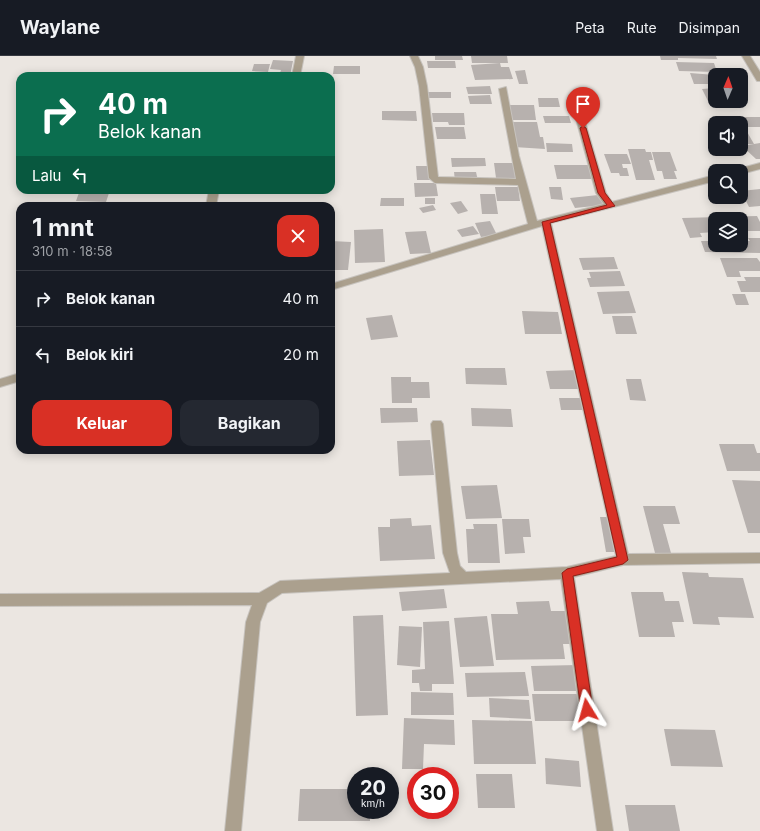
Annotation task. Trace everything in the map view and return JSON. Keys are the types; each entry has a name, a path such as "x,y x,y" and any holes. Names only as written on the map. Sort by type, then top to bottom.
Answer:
{"street":[{"path":"297,72 300,56"},
{"path":"414,56 419,67 423,86 432,176 435,180 521,182"},
{"path":"746,56 760,79"},
{"path":"502,89 521,182 533,225"},
{"path":"579,115 602,193 611,206"},
{"path":"748,169 760,166"},
{"path":"335,286 533,225 708,180"},
{"path":"546,222 623,560"},
{"path":"0,383 16,378"},
{"path":"437,424 450,553 454,568 463,579"},
{"path":"0,600 261,599 280,587 567,573 623,560 760,558"},
{"path":"567,573 605,831"},
{"path":"233,831 253,622 261,599"}],"building":[{"path":"435,56 462,56 463,60 435,60"},
{"path":"471,56 507,56 508,63 472,63"},
{"path":"660,56 716,56 717,59 678,58 678,60 661,60"},
{"path":"273,60 293,61 291,72 280,72 281,70 270,69"},
{"path":"427,61 455,61 456,68 428,68"},
{"path":"676,62 714,63 716,68 708,68 708,72 679,71"},
{"path":"500,63 501,67 509,67 513,79 475,80 471,65"},
{"path":"254,64 270,64 268,72 252,71"},
{"path":"334,66 360,66 360,74 335,74 335,72 333,72"},
{"path":"525,70 528,84 519,84 515,71"},
{"path":"690,73 708,74 708,84 694,84"},
{"path":"490,86 492,94 468,94 466,87"},
{"path":"702,89 708,89 708,101"},
{"path":"426,92 451,92 451,98 426,98"},
{"path":"490,95 492,104 470,104 468,96"},
{"path":"538,98 558,98 560,107 539,107"},
{"path":"508,105 534,105 536,120 510,120"},
{"path":"382,111 416,111 417,121 382,120"},
{"path":"432,113 464,113 465,125 449,125 448,122 433,122"},
{"path":"543,116 569,116 571,123 545,123"},
{"path":"748,117 760,117 760,127 748,127"},
{"path":"512,122 537,122 540,137 543,137 545,149 514,147"},
{"path":"435,127 464,127 466,139 437,139"},
{"path":"748,134 754,144 748,144"},
{"path":"546,143 572,144 573,152 547,152"},
{"path":"760,143 760,159 756,159 748,152 748,145"},
{"path":"628,149 645,149 646,152 651,152 653,160 649,160 655,180 636,180"},
{"path":"652,152 670,152 677,171 674,171 677,179 664,179 662,171 657,171"},
{"path":"604,154 627,154 631,164 622,164 623,168 627,168 629,176 620,176 619,173 611,173"},
{"path":"451,158 485,158 486,166 452,167"},
{"path":"494,163 516,163 518,178 496,178"},
{"path":"554,165 588,165 592,179 557,179"},
{"path":"416,166 430,166 432,180 417,180"},
{"path":"454,172 476,172 478,181 455,181"},
{"path":"414,183 436,183 438,196 415,197"},
{"path":"495,187 518,187 520,201 497,201"},
{"path":"549,187 561,187 563,200 551,199"},
{"path":"760,189 760,206 749,207 748,204 748,190"},
{"path":"79,194 109,194 106,202 76,201"},
{"path":"480,194 495,194 498,214 482,214"},
{"path":"598,195 604,205 575,208 570,198"},
{"path":"381,198 404,198 404,206 380,206"},
{"path":"425,198 435,198 435,204 425,204"},
{"path":"461,201 468,211 458,214 450,203"},
{"path":"433,205 436,210 423,213 419,208"},
{"path":"748,216 757,216 760,222 760,231 748,231"},
{"path":"708,217 708,232 700,233 702,237 690,238 682,218"},
{"path":"490,221 497,235 481,237 475,223"},
{"path":"473,226 479,234 462,237 457,230"},
{"path":"383,229 385,262 355,263 354,230"},
{"path":"426,231 431,253 410,254 405,232"},
{"path":"748,238 760,238 760,253 705,252 701,241 708,241 708,252 748,252 748,241 750,241"},
{"path":"335,241 351,242 348,270 335,270"},
{"path":"614,257 618,269 583,270 579,258"},
{"path":"720,258 757,258 760,262 760,271 739,271 741,277 727,277"},
{"path":"620,271 625,286 590,287 587,278 591,278 589,272"},
{"path":"744,277 760,277 760,292 741,292 737,281 746,281"},
{"path":"629,291 636,313 603,314 597,292"},
{"path":"732,294 745,294 749,305 736,305"},
{"path":"522,311 558,312 562,334 525,334"},
{"path":"392,315 398,337 371,340 366,318"},
{"path":"612,316 632,316 637,334 616,334"},
{"path":"465,368 505,368 507,385 466,384"},
{"path":"578,370 582,389 550,389 546,371"},
{"path":"391,377 411,377 411,382 429,382 430,398 412,398 412,403 392,403"},
{"path":"626,379 641,379 646,401 630,400"},
{"path":"559,398 583,398 586,410 561,410"},
{"path":"380,408 417,408 418,422 381,423"},
{"path":"471,408 511,409 513,427 472,426"},
{"path":"430,440 434,475 399,476 397,441"},
{"path":"719,444 754,444 757,453 760,453 760,471 727,471"},
{"path":"732,480 760,481 760,533 748,533"},
{"path":"497,485 502,518 466,519 461,486"},
{"path":"643,506 675,506 680,524 663,524 671,553 655,553"},
{"path":"600,517 612,517 618,552 606,552"},
{"path":"411,518 412,526 431,525 435,559 380,561 378,527 390,527 390,519"},
{"path":"502,519 529,519 531,537 523,537 525,553 505,554"},
{"path":"473,524 497,524 500,563 468,563 466,529 474,529"},
{"path":"682,572 708,573 709,577 743,578 754,618 718,617 720,625 693,624"},
{"path":"444,589 447,608 402,611 399,592"},
{"path":"631,592 663,592 665,601 679,601 684,622 672,622 675,637 639,637"},
{"path":"549,601 551,611 568,611 573,644 563,644 565,659 496,660 491,614 518,614 516,602"},
{"path":"383,615 388,715 356,716 353,616"},
{"path":"487,616 494,666 460,667 454,618"},
{"path":"449,621 454,684 432,684 432,691 420,691 419,683 412,683 412,670 425,669 423,622"},
{"path":"399,626 422,627 420,667 397,665"},
{"path":"578,665 582,691 534,691 531,666"},
{"path":"525,672 529,696 467,697 465,673"},
{"path":"411,692 453,693 454,715 411,715"},
{"path":"532,694 579,694 583,721 535,721"},
{"path":"489,698 529,700 531,719 490,717"},
{"path":"404,718 454,720 455,745 424,744 423,767 407,767 407,769 402,769"},
{"path":"472,720 532,721 536,764 474,764"},
{"path":"664,729 715,730 723,767 671,766"},
{"path":"545,758 579,761 581,787 546,784"},
{"path":"476,774 512,774 515,808 478,808"},
{"path":"300,789 347,789 347,819 370,819 370,821 298,821"},
{"path":"625,805 675,805 680,831 629,831"}],"route":[{"path":"583,128 602,193 611,206 546,222 623,560 567,573 587,710"}]}
